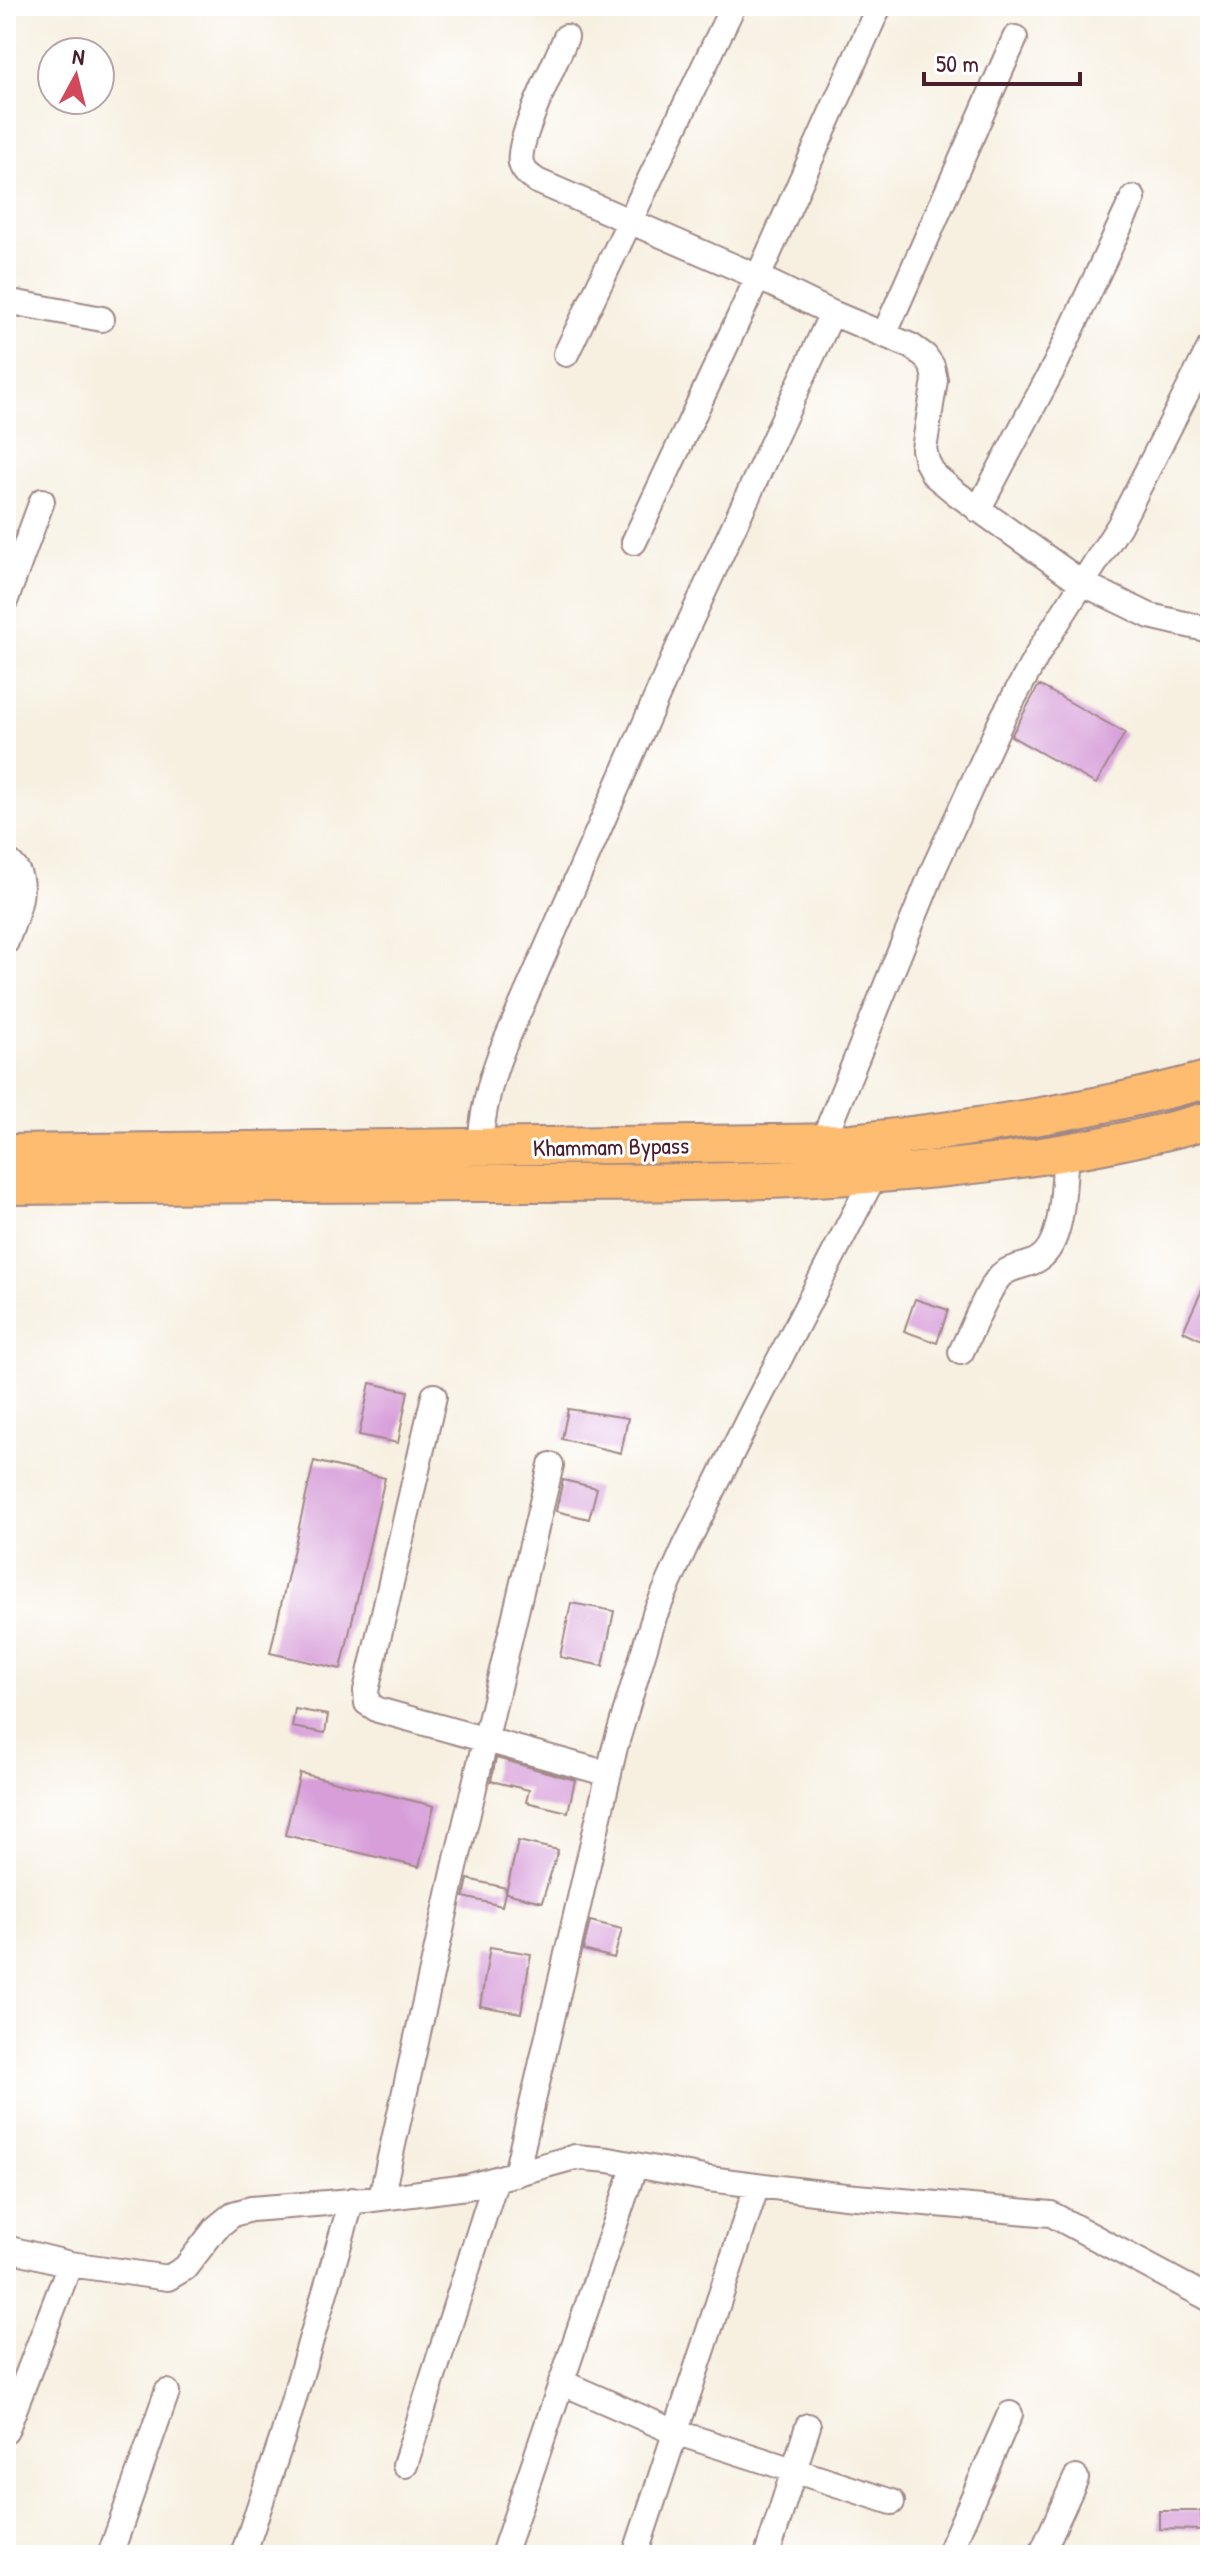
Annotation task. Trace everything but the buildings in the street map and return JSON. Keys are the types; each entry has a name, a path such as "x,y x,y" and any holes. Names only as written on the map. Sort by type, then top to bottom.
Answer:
{"highway":[{"name":"Khammam Bypass","path":"6,1153 822,1143 939,1133 1048,1116 1210,1079"},
{"name":"Khammam Bypass","path":"6,1186 603,1184 793,1179 875,1174 1066,1152 1210,1120"},
{"path":"601,1147 603,1184"}],"street":[{"path":"566,354 733,6"},
{"path":"634,542 758,277 879,6"},
{"path":"566,37 521,145 522,167 537,181 918,351 932,366 935,380 924,449 934,475 1082,583 1150,616 1210,630"},
{"path":"884,335 1015,38"},
{"path":"978,510 1056,363 1133,198"},
{"path":"6,301 102,319"},
{"path":"480,1148 482,1112 502,1050 682,639 832,313"},
{"path":"822,1143 934,868 1003,717 1041,648 1119,526 1210,347"},
{"path":"6,599 42,501"},
{"path":"6,860 19,873 22,883 6,942"},
{"path":"961,1352 997,1280 1011,1269 1033,1263 1050,1249 1061,1212 1066,1152"},
{"path":"405,2465 506,2176 609,1774 655,1614 679,1560 875,1174"},
{"path":"434,1396 365,1698 367,1703 378,1710 609,1774"},
{"path":"381,2198 551,1465"},
{"path":"6,2248 70,2264 168,2278 185,2268 216,2228 233,2214 251,2209 467,2187 575,2157 709,2179 845,2196 1051,2214 1210,2299"},
{"path":"503,2555 635,2165"},
{"path":"635,2555 757,2185"},
{"path":"243,2555 282,2439 352,2200"},
{"path":"6,2431 70,2264"},
{"path":"561,2382 675,2432 892,2502"},
{"path":"110,2555 167,2392"},
{"path":"948,2555 1010,2414"},
{"path":"767,2555 808,2426"},
{"path":"1041,2555 1076,2478"}]}
